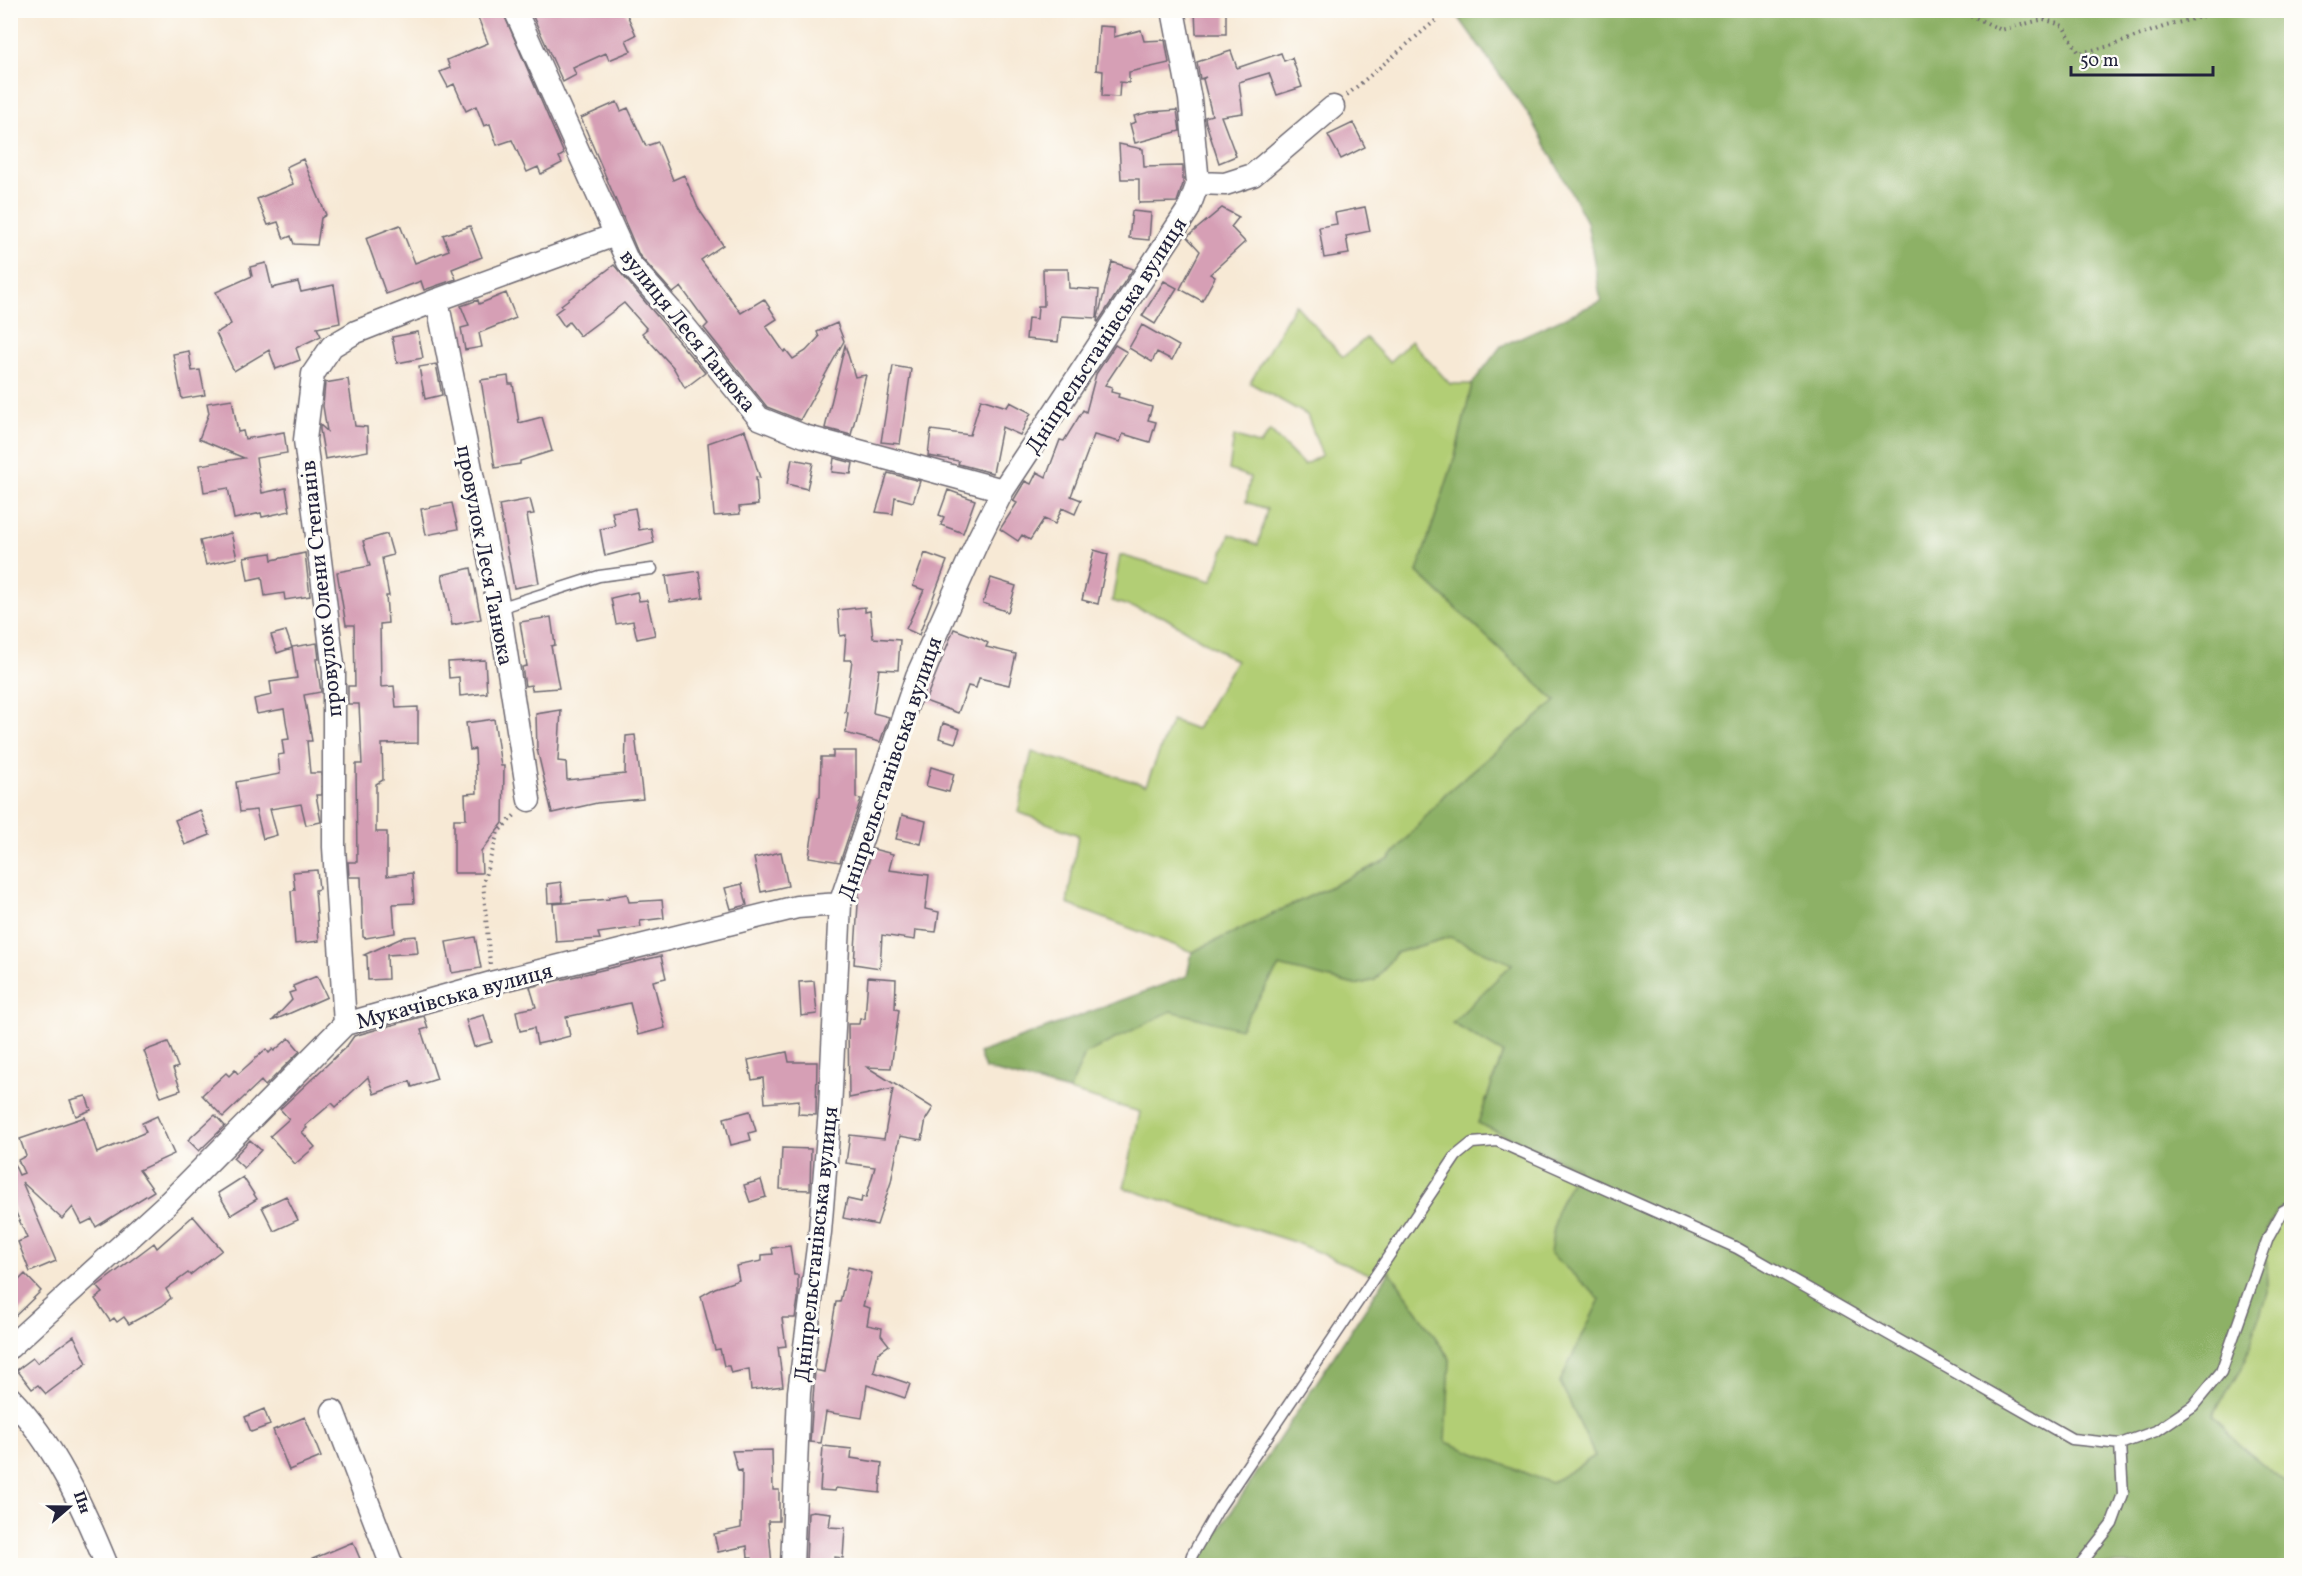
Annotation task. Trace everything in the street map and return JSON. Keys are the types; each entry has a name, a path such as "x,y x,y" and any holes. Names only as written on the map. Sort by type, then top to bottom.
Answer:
{"street":[{"name":"вулиця Леся Танюка","path":"515,10 628,262 682,323 759,418 804,436 1003,490"},
{"name":"Дніпрельстанівська вулиця","path":"792,1566 799,1392 820,1232 830,1110 840,904 917,676 1003,490 1188,210 1198,183 1190,99 1173,10"},
{"path":"1198,183 1225,184 1253,176 1333,107"},
{"path":"437,300 615,235"},
{"name":"провулок Леся Танюка","path":"437,300 499,608 529,800"},
{"name":"провулок Олени Степанів","path":"345,1024 334,847 334,672 305,440 313,374 332,346 356,332 437,300"},
{"name":"Мукачівська вулиця","path":"10,1347 169,1202 345,1024 491,983 797,907 840,904"},
{"path":"10,1398 34,1423 90,1524 107,1566"},
{"path":"333,1411 392,1566"}],"lane":[{"path":"499,608 599,576 652,569"},
{"path":"1189,1566 1192,1555 1219,1508 1456,1156 1472,1143 1497,1141 1737,1248 2072,1439 2120,1444 2156,1431 2193,1406 2221,1372 2268,1238 2283,1211 2292,1206"},
{"path":"2079,1566 2112,1524 2123,1494 2120,1444"}],"path":[{"path":"1333,107 1448,10"},
{"path":"1960,10 2001,30 2044,19 2063,26 2079,53 2110,46 2166,26 2227,10"},
{"path":"2044,19 2048,10"},
{"path":"491,983 483,883 498,832 529,800"}],"green space":[{"path":"1454,11 2291,11 2291,1201 2277,1211 2266,1231 2267,1292 2245,1362 2213,1415 2237,1443 2291,1487 2291,1565 1201,1565 1204,1553 1390,1271 1450,1359 1446,1442 1551,1483 1595,1456 1560,1382 1600,1299 1550,1253 1557,1209 1578,1168 1478,1123 1503,1053 1452,1023 1512,964 1450,937 1396,953 1375,980 1355,985 1279,966 1240,1029 1171,1011 1085,1054 1069,1091 985,1069 979,1053 1187,976 1192,952 1389,859 1445,794 1556,701 1417,572 1455,457 1472,384 1501,346 1601,301 1587,222 1531,118"},
{"path":"1295,304 1343,357 1366,338 1389,362 1411,341 1450,384 1472,384 1455,457 1417,572 1556,701 1445,794 1389,859 1192,952 1067,904 1078,835 1018,812 1032,752 1146,785 1172,720 1196,729 1236,661 1164,617 1112,601 1120,555 1212,581 1230,534 1258,545 1267,509 1246,502 1250,477 1229,470 1234,436 1260,445 1270,431 1304,465 1322,455 1307,415 1250,383"},
{"path":"1450,937 1512,964 1503,1053 1478,1123 1578,1168 1557,1209 1600,1299 1560,1382 1595,1456 1551,1484 1445,1442 1450,1359 1390,1271 1374,1276 1294,1242 1124,1188 1140,1112 1069,1091 1085,1054 1171,1010 1240,1028 1279,966 1355,985 1375,980 1396,953"},
{"path":"2291,1201 2291,1487 2237,1443 2213,1415 2245,1362 2267,1292 2266,1231 2277,1211"}],"building":[{"path":"475,10 502,10 564,154 559,157 562,163 541,174 538,167 527,172 512,140 497,145 490,124 484,126 476,106 466,111 454,84 448,87 440,72 450,68 447,60 488,43"},
{"path":"530,10 625,10 636,35 626,40 631,51 609,60 606,53 573,68 576,75 563,82"},
{"path":"1195,10 1226,10 1226,34 1196,34"},
{"path":"1099,26 1114,27 1114,37 1141,30 1144,41 1165,40 1169,63 1129,72 1129,83 1120,82 1119,97 1102,96 1103,71 1096,70"},
{"path":"1231,51 1237,68 1281,53 1284,61 1292,58 1302,87 1277,95 1269,73 1239,82 1243,113 1221,116 1236,156 1219,163 1205,117 1212,115 1203,79 1206,77 1200,79 1197,62"},
{"path":"617,102 621,111 628,108 646,146 658,142 673,180 684,175 698,208 723,245 701,260 741,313 764,299 777,319 766,326 784,352 786,350 793,359 806,351 819,337 817,332 837,323 844,341 800,420 767,407 704,328 708,324 681,287 673,293 639,255 581,118"},
{"path":"1177,110 1180,131 1135,143 1130,124 1136,122 1134,116"},
{"path":"1353,123 1365,147 1341,159 1328,135"},
{"path":"1119,144 1143,149 1144,167 1183,166 1183,184 1177,202 1139,203 1139,179 1121,179"},
{"path":"303,159 326,215 321,218 317,245 294,244 291,236 284,239 278,222 268,225 257,199 293,184 286,167"},
{"path":"1365,207 1370,231 1346,236 1349,254 1324,258 1319,227 1337,224 1335,213"},
{"path":"1222,208 1239,217 1231,227 1245,242 1210,274 1215,277 1202,301 1180,289 1200,251 1187,237"},
{"path":"1132,211 1151,213 1149,240 1129,238"},
{"path":"400,225 415,263 449,250 443,235 470,226 482,257 452,269 456,279 424,290 421,281 386,294 366,238"},
{"path":"1112,262 1133,269 1098,322 1097,321"},
{"path":"266,263 272,288 298,282 301,292 334,285 340,323 317,328 321,336 296,348 300,360 276,369 269,350 234,371 216,333 231,324 216,292 252,276 250,267"},
{"path":"614,265 705,373 685,388 673,367 642,333 647,329 624,303 580,336 569,322 564,326 555,313 563,307 561,305"},
{"path":"1043,269 1068,269 1069,288 1099,290 1097,318 1061,316 1058,342 1026,339 1028,318 1037,319 1038,306 1044,306"},
{"path":"1164,281 1177,288 1155,324 1142,316"},
{"path":"506,293 516,318 479,333 482,347 465,350 461,328 469,326 461,306 478,300 479,304"},
{"path":"1142,325 1179,346 1172,360 1157,352 1152,362 1129,348"},
{"path":"418,332 423,358 397,363 392,337"},
{"path":"845,345 855,377 866,375 851,435 825,428"},
{"path":"1115,345 1127,352 1105,385 1112,387 1111,392 1119,394 1118,397 1152,407 1148,420 1156,422 1150,442 1123,434 1120,442 1094,435 1071,496 1081,500 1075,514 1062,508 1055,524 1044,519 1030,540 1022,535 1018,541 1000,529 1017,503 1013,501 1025,481 1031,484 1037,472 1046,477 1060,440 1064,441 1083,410 1086,412 1096,374"},
{"path":"189,351 192,371 200,370 205,395 182,399 173,354"},
{"path":"436,364 442,395 425,399 419,367"},
{"path":"893,366 911,369 900,444 881,442"},
{"path":"508,376 509,384 513,384 519,423 542,417 552,451 520,461 520,464 495,468 481,380"},
{"path":"348,379 355,426 367,427 368,451 325,459 320,425 327,431 323,406 325,383"},
{"path":"232,399 238,432 243,431 245,439 284,432 287,453 256,458 262,493 286,488 290,511 262,517 261,513 234,519 228,488 204,492 200,465 244,458 199,439 209,413 207,403"},
{"path":"981,399 1007,407 1010,402 1031,413 1020,435 1002,427 993,473 958,464 959,461 928,456 931,430 970,435"},
{"path":"745,430 760,478 756,477 758,505 739,507 740,514 714,516 708,443"},
{"path":"834,458 853,463 851,474 832,472"},
{"path":"792,459 813,463 807,489 787,484"},
{"path":"888,473 920,481 913,502 895,497 893,514 876,512"},
{"path":"948,490 975,500 963,533 941,525 944,517 939,515"},
{"path":"530,499 534,514 527,515 539,583 514,588 499,505"},
{"path":"452,503 458,529 426,535 421,509"},
{"path":"635,508 639,530 651,528 654,543 605,556 600,529 615,526 612,512"},
{"path":"231,533 237,558 206,565 200,541"},
{"path":"387,534 393,555 382,558 389,596 386,596 388,623 380,624 381,687 394,686 396,708 418,707 418,743 382,744 383,780 376,784 376,832 387,832 387,876 412,873 414,903 393,904 395,933 366,938 363,937 361,877 349,877 348,862 357,862 356,764 362,764 359,704 348,704 348,686 355,686 354,625 346,625 337,572 370,566 363,541"},
{"path":"1094,550 1108,554 1098,604 1082,600"},
{"path":"271,553 272,560 305,553 310,596 285,600 284,593 265,596 262,577 248,580 244,557"},
{"path":"925,553 947,561 919,635 906,629 924,590 913,586"},
{"path":"471,568 481,619 452,625 442,575"},
{"path":"699,571 703,597 670,602 666,576"},
{"path":"991,578 1016,586 1008,612 983,603"},
{"path":"637,592 639,601 647,600 655,635 637,639 633,621 616,624 611,598"},
{"path":"865,607 865,612 870,611 873,638 900,640 898,670 879,669 873,713 889,717 880,742 845,733 848,713 845,712 852,660 844,660 846,635 840,636 838,610"},
{"path":"551,617 555,645 551,646 559,688 532,690 531,685 525,686 522,667 527,666 520,622"},
{"path":"954,629 981,639 988,643 986,647 1016,654 1009,685 979,678 976,688 968,686 958,713 925,701"},
{"path":"286,631 292,648 277,653 271,635"},
{"path":"317,643 319,659 316,659 321,692 304,695 312,741 307,741 310,773 321,773 321,795 316,795 321,822 306,825 301,804 270,809 277,835 263,839 256,810 240,812 236,782 280,774 278,755 284,754 282,740 289,739 284,709 257,714 254,699 272,695 270,682 297,678 292,647"},
{"path":"485,660 487,693 460,696 459,677 449,678 448,662"},
{"path":"561,710 558,761 566,762 567,780 625,774 626,736 635,735 643,799 597,803 552,813 537,749 536,714"},
{"path":"494,719 501,766 504,766 503,823 481,852 482,873 454,873 454,819 466,819 465,794 477,793 475,749 470,750 466,723"},
{"path":"943,723 960,729 955,743 939,738"},
{"path":"833,751 856,751 856,798 861,799 840,862 809,857 818,797 820,797 821,757 833,757"},
{"path":"931,767 954,774 949,792 926,786"},
{"path":"200,810 210,835 185,845 175,820"},
{"path":"902,815 926,821 921,844 896,839"},
{"path":"873,849 893,854 889,870 929,875 925,909 939,912 936,932 916,930 915,940 882,935 880,968 854,964 859,890"},
{"path":"781,852 788,886 761,892 754,858"},
{"path":"317,870 319,889 315,890 319,941 295,944 291,891 295,890 293,872"},
{"path":"561,882 563,902 548,903 547,884"},
{"path":"742,884 747,905 731,909 725,888"},
{"path":"627,894 629,902 662,900 664,918 640,921 641,927 598,933 600,939 556,942 553,904 609,899 609,897"},
{"path":"416,936 418,953 387,955 388,979 368,980 367,956 364,955 404,937"},
{"path":"475,937 481,968 452,973 446,942"},
{"path":"661,956 666,978 653,981 665,1028 638,1035 630,1003 566,1017 570,1036 551,1041 537,1044 534,1028 520,1031 516,1011 536,1007 530,987"},
{"path":"317,976 327,997 272,1021 292,1000 289,993 295,991 293,986"},
{"path":"868,977 896,979 895,1009 899,1010 891,1068 867,1067 933,1108 926,1119 922,1140 900,1136 891,1182 877,1225 843,1218 847,1199 861,1202 862,1197 866,1198 875,1167 846,1163 850,1135 884,1139 893,1089 849,1098 848,1024 859,1024 860,1018 865,1019"},
{"path":"814,981 817,1014 801,1016 799,982"},
{"path":"484,1015 492,1042 474,1047 466,1020"},
{"path":"424,1016 428,1028 421,1030 437,1079 412,1087 410,1081 374,1094 368,1077 336,1107 332,1103 305,1126 307,1128 302,1132 315,1147 295,1164 270,1136 289,1119 280,1109 347,1046 354,1036"},
{"path":"289,1038 300,1051 265,1086 261,1081 223,1117 202,1095 226,1073 229,1076 235,1070 238,1074 266,1049 269,1053 273,1049 274,1051"},
{"path":"168,1042 178,1067 173,1069 181,1090 161,1097 144,1051"},
{"path":"787,1052 789,1062 817,1062 816,1115 798,1114 799,1100 765,1103 763,1078 752,1080 748,1060"},
{"path":"86,1096 91,1110 76,1116 70,1100"},
{"path":"750,1111 756,1131 749,1133 751,1140 731,1145 724,1118"},
{"path":"215,1115 225,1126 199,1151 188,1140"},
{"path":"157,1116 174,1154 139,1170 154,1191 96,1227 92,1219 82,1224 73,1207 62,1219 22,1182 56,1261 30,1272 18,1242 27,1238 10,1199 10,1155 19,1175 24,1173 18,1160 26,1156 20,1139 85,1117 97,1153 146,1132 142,1123"},
{"path":"250,1140 261,1150 244,1168 233,1158"},
{"path":"782,1148 811,1149 810,1190 780,1189"},
{"path":"243,1177 257,1199 231,1215 218,1193"},
{"path":"761,1180 766,1197 750,1202 744,1185"},
{"path":"286,1196 298,1220 274,1231 262,1207"},
{"path":"193,1216 222,1250 190,1275 188,1273 166,1289 171,1298 162,1306 129,1324 124,1317 117,1322 114,1318 110,1321 95,1299 103,1293 97,1286 154,1243 157,1248"},
{"path":"790,1246 794,1275 798,1275 798,1299 795,1318 782,1318 786,1346 778,1347 783,1386 751,1390 749,1369 731,1373 729,1366 724,1366 720,1349 715,1350 701,1296 715,1288 739,1280 736,1266 762,1261 762,1255 773,1254 772,1248"},
{"path":"848,1267 872,1273 863,1306 870,1308 867,1325 882,1328 881,1335 889,1345 878,1353 874,1372 910,1384 905,1398 867,1385 862,1418 826,1412 821,1443 810,1442 815,1370 824,1372 836,1302 840,1302"},
{"path":"25,1274 41,1291 10,1321 10,1289"},
{"path":"74,1336 87,1363 46,1394 38,1385 32,1389 17,1370 33,1358 37,1363"},
{"path":"264,1409 270,1425 251,1432 245,1417"},
{"path":"305,1417 321,1457 289,1470 273,1430"},
{"path":"823,1446 852,1449 851,1458 882,1463 880,1493 836,1488 835,1491 820,1490"},
{"path":"772,1450 773,1490 779,1490 779,1521 768,1521 772,1565 753,1566 752,1558 748,1558 747,1546 718,1552 714,1534 741,1528 742,1470 738,1471 732,1451"},
{"path":"808,1512 831,1513 829,1527 845,1528 843,1558 835,1557 834,1564 806,1563"},
{"path":"353,1542 363,1566 298,1566 298,1565"}]}
